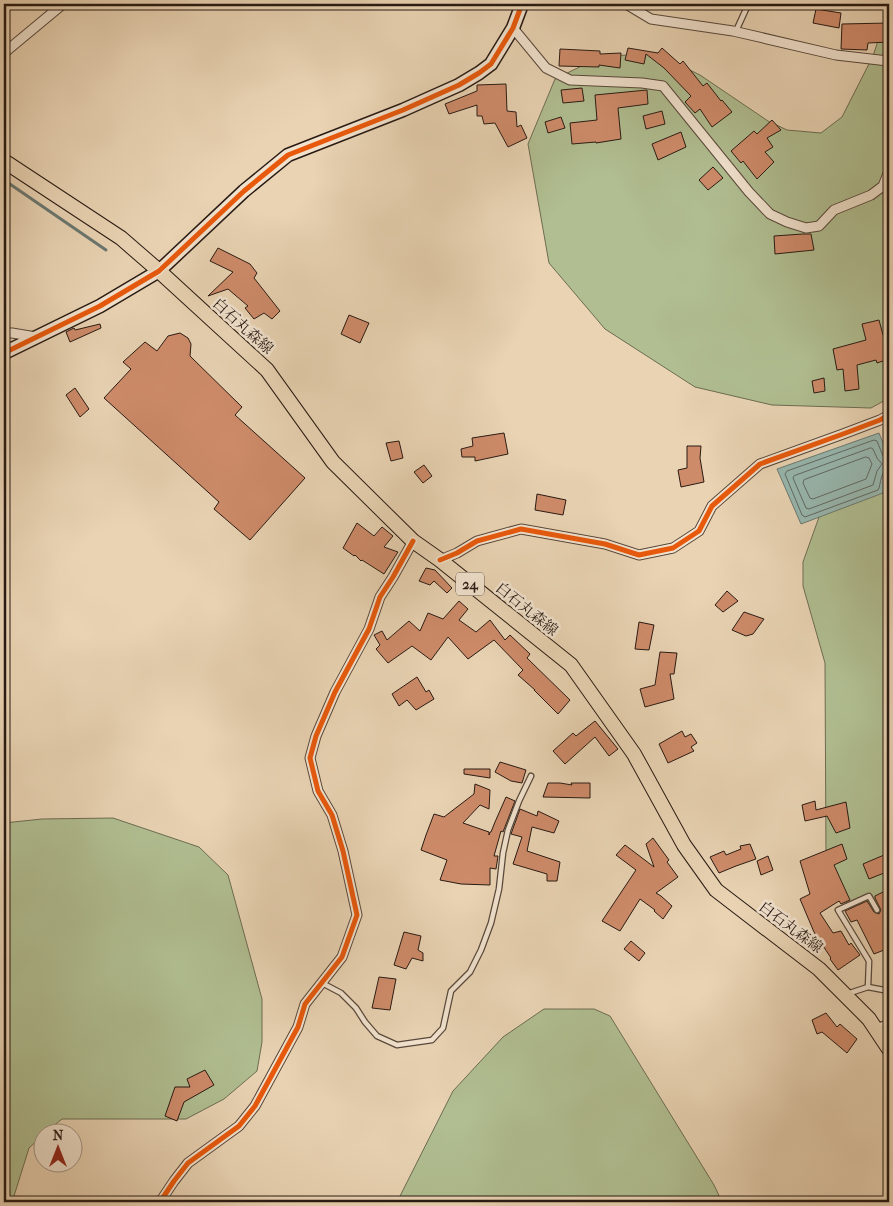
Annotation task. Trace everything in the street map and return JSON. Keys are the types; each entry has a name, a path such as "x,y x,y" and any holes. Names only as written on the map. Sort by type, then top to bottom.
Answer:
{"main road":[{"name":"白石丸森線","path":"4,161 121,238 159,271 267,370 333,462 413,541 440,560 571,665 634,754 684,845 716,890 819,969 869,1019 889,1049"}],"street":[{"path":"4,53 63,4"},
{"path":"4,353 100,306 159,271 244,191 288,155 403,110 459,85 491,64 513,28 522,4"},
{"path":"626,4 651,19 736,31 836,55 888,61 889,63"},
{"path":"513,28 546,68 570,80 642,83 663,86 749,192 770,214 787,222 806,228 819,226 834,210 871,195 883,186 889,171"},
{"path":"4,333 38,337"},
{"path":"440,560 457,553 477,541 521,529 605,544 639,555 673,548 699,531 712,506 760,464 889,415"},
{"path":"160,1202 188,1163 238,1126 256,1106 298,1027 305,1004 342,957 356,915 343,851 332,815 318,791 310,758 316,736 335,692 369,628 380,597 413,541"}],"lane":[{"path":"736,31 747,4"},
{"path":"322,983 342,993 378,1036 397,1045 432,1040 443,1028 451,991 470,972 491,923 499,888 508,830 531,776"},
{"path":"868,987 869,962 838,910 869,896 877,910"},
{"path":"845,995 868,987 889,991"},
{"path":"874,1027 889,1023"}],"green space":[{"path":"889,7 889,398 871,408 772,405 695,387 605,329 549,263 528,144 555,79 602,56 657,54 700,75 768,121 787,130 821,133 842,117 873,56"},
{"path":"889,467 889,945 848,906 826,857 825,663 803,586 803,562 834,475 852,469"},
{"path":"113,818 199,847 228,875 262,999 262,1042 257,1071 224,1099 186,1119 62,1119 56,1124 32,1124 32,1145 29,1148 14,1196 16,1202 4,1202 4,823 42,819"},
{"path":"544,1009 594,1009 610,1016 714,1185 722,1202 397,1202 453,1091 503,1037"}],"water":[{"path":"879,433 889,458 883,493 801,524 777,469"}],"building":[{"path":"816,9 841,13 839,28 813,23"},
{"path":"889,23 889,42 868,43 867,50 841,49 842,24"},
{"path":"628,48 658,53 662,48 680,64 683,61 703,86 707,83 732,112 712,127 700,109 695,113 685,102 691,96 664,68 646,54 644,64 625,60"},
{"path":"560,49 600,51 600,54 621,53 620,68 599,65 599,67 559,66"},
{"path":"506,84 507,111 516,112 517,127 521,125 527,138 508,147 495,123 484,124 482,116 477,116 477,105 449,114 445,104 477,91 477,85"},
{"path":"582,88 584,101 563,103 561,90"},
{"path":"647,90 648,104 618,108 621,139 572,144 570,123 597,120 595,95"},
{"path":"662,111 665,124 646,129 643,116"},
{"path":"561,117 565,128 548,133 545,122"},
{"path":"772,120 781,130 767,138 773,147 765,152 774,162 757,179 743,161 741,163 731,151 754,131 757,134"},
{"path":"681,132 686,147 658,160 652,144"},
{"path":"713,167 723,178 708,190 699,180"},
{"path":"811,234 814,250 775,254 774,236"},
{"path":"218,248 250,264 257,273 254,278 280,311 272,319 264,313 254,319 245,308 248,306 228,289 208,296 233,272 210,261"},
{"path":"349,315 369,323 360,343 341,334"},
{"path":"879,320 883,335 889,333 889,359 877,363 876,360 857,365 859,389 845,391 843,369 837,370 833,349 866,340 862,324"},
{"path":"100,324 101,328 70,342 66,332 74,328 75,330"},
{"path":"180,333 188,338 191,344 190,356 242,407 235,415 305,478 250,540 214,509 219,502 104,398 131,369 123,362 145,342 157,351 168,336"},
{"path":"824,378 825,391 814,393 812,381"},
{"path":"75,388 89,409 80,417 66,395"},
{"path":"504,433 508,454 475,461 475,457 462,457 461,449 473,446 472,438"},
{"path":"399,441 403,458 391,461 386,443"},
{"path":"687,446 701,446 700,458 704,482 681,487 678,470 687,468"},
{"path":"424,465 432,476 423,483 414,472"},
{"path":"537,494 566,500 563,515 535,510"},
{"path":"357,523 374,536 382,527 393,536 384,547 398,552 384,574 343,548"},
{"path":"426,568 435,570 452,588 447,593 434,581 430,585 419,581"},
{"path":"727,591 738,601 723,612 715,605"},
{"path":"459,601 468,609 459,620 476,632 490,620 505,640 510,635 530,654 527,658 570,700 558,714 518,675 523,670 494,640 468,659 448,637 431,660 412,646 388,663 376,649 380,645 374,635 382,631 387,640 409,621 420,631 428,613 443,619"},
{"path":"744,612 764,619 753,634 746,636 732,630"},
{"path":"639,622 654,625 649,650 635,649"},
{"path":"660,652 677,653 674,674 670,674 674,699 645,707 640,689 655,685"},
{"path":"417,677 426,692 429,690 434,699 416,710 407,700 399,706 392,694"},
{"path":"595,721 618,749 609,756 595,737 565,764 553,751 573,733 576,736"},
{"path":"682,731 685,737 691,734 697,743 691,747 694,751 668,763 659,744"},
{"path":"500,762 526,770 522,783 511,781 495,772"},
{"path":"464,769 490,769 490,778 464,774"},
{"path":"548,783 572,785 571,783 590,783 590,798 543,797"},
{"path":"475,784 490,790 489,809 480,805 463,823 489,832 489,835 506,797 515,801 503,832 501,831 494,856 498,856 496,869 490,868 490,885 461,884 440,880 447,860 421,850 426,835 434,814 444,817 474,794"},
{"path":"815,801 816,810 846,802 850,828 836,833 827,816 805,821 802,805"},
{"path":"520,809 537,816 538,811 559,821 554,833 532,827 527,851 560,862 557,881 547,881 547,874 513,864 522,837 511,834"},
{"path":"653,838 669,860 667,862 678,877 656,893 672,906 663,919 655,910 640,899 620,931 602,921 636,870 616,855 625,845 654,867 646,844"},
{"path":"750,844 756,859 719,873 710,857 724,851 726,855 741,849 740,846"},
{"path":"842,844 847,859 834,865 850,900 841,904 839,901 820,913 833,933 841,931 849,945 851,943 860,955 838,970 814,932 800,899 810,894 800,861"},
{"path":"884,855 889,871 869,879 863,864"},
{"path":"768,856 773,870 761,875 757,861"},
{"path":"889,889 889,948 874,954 857,920 851,922 845,911 867,901 874,912 879,914 881,910 875,896"},
{"path":"404,932 421,936 418,950 423,953 423,961 412,958 406,969 394,965"},
{"path":"631,941 645,953 639,961 624,949"},
{"path":"379,977 396,979 390,1010 372,1008"},
{"path":"826,1013 837,1027 840,1024 857,1039 847,1053 822,1032 817,1034 812,1020"},
{"path":"205,1070 214,1085 184,1102 177,1121 165,1116 175,1087 190,1087 187,1079"}],"waterway":[{"path":"4,180 106,250"}],"cycle path":[{"path":"4,353 100,306 159,271 244,191 288,155 403,110 459,85 479,73 491,64 513,28 522,4"},
{"path":"440,560 457,553 477,541 521,529 605,544 639,555 673,548 699,531 712,506 760,464 889,415"},
{"path":"160,1202 188,1163 239,1126 255,1106 298,1027 305,1004 342,957 357,915 343,851 332,815 318,791 310,758 316,736 335,692 369,629 380,597 413,541"}]}
